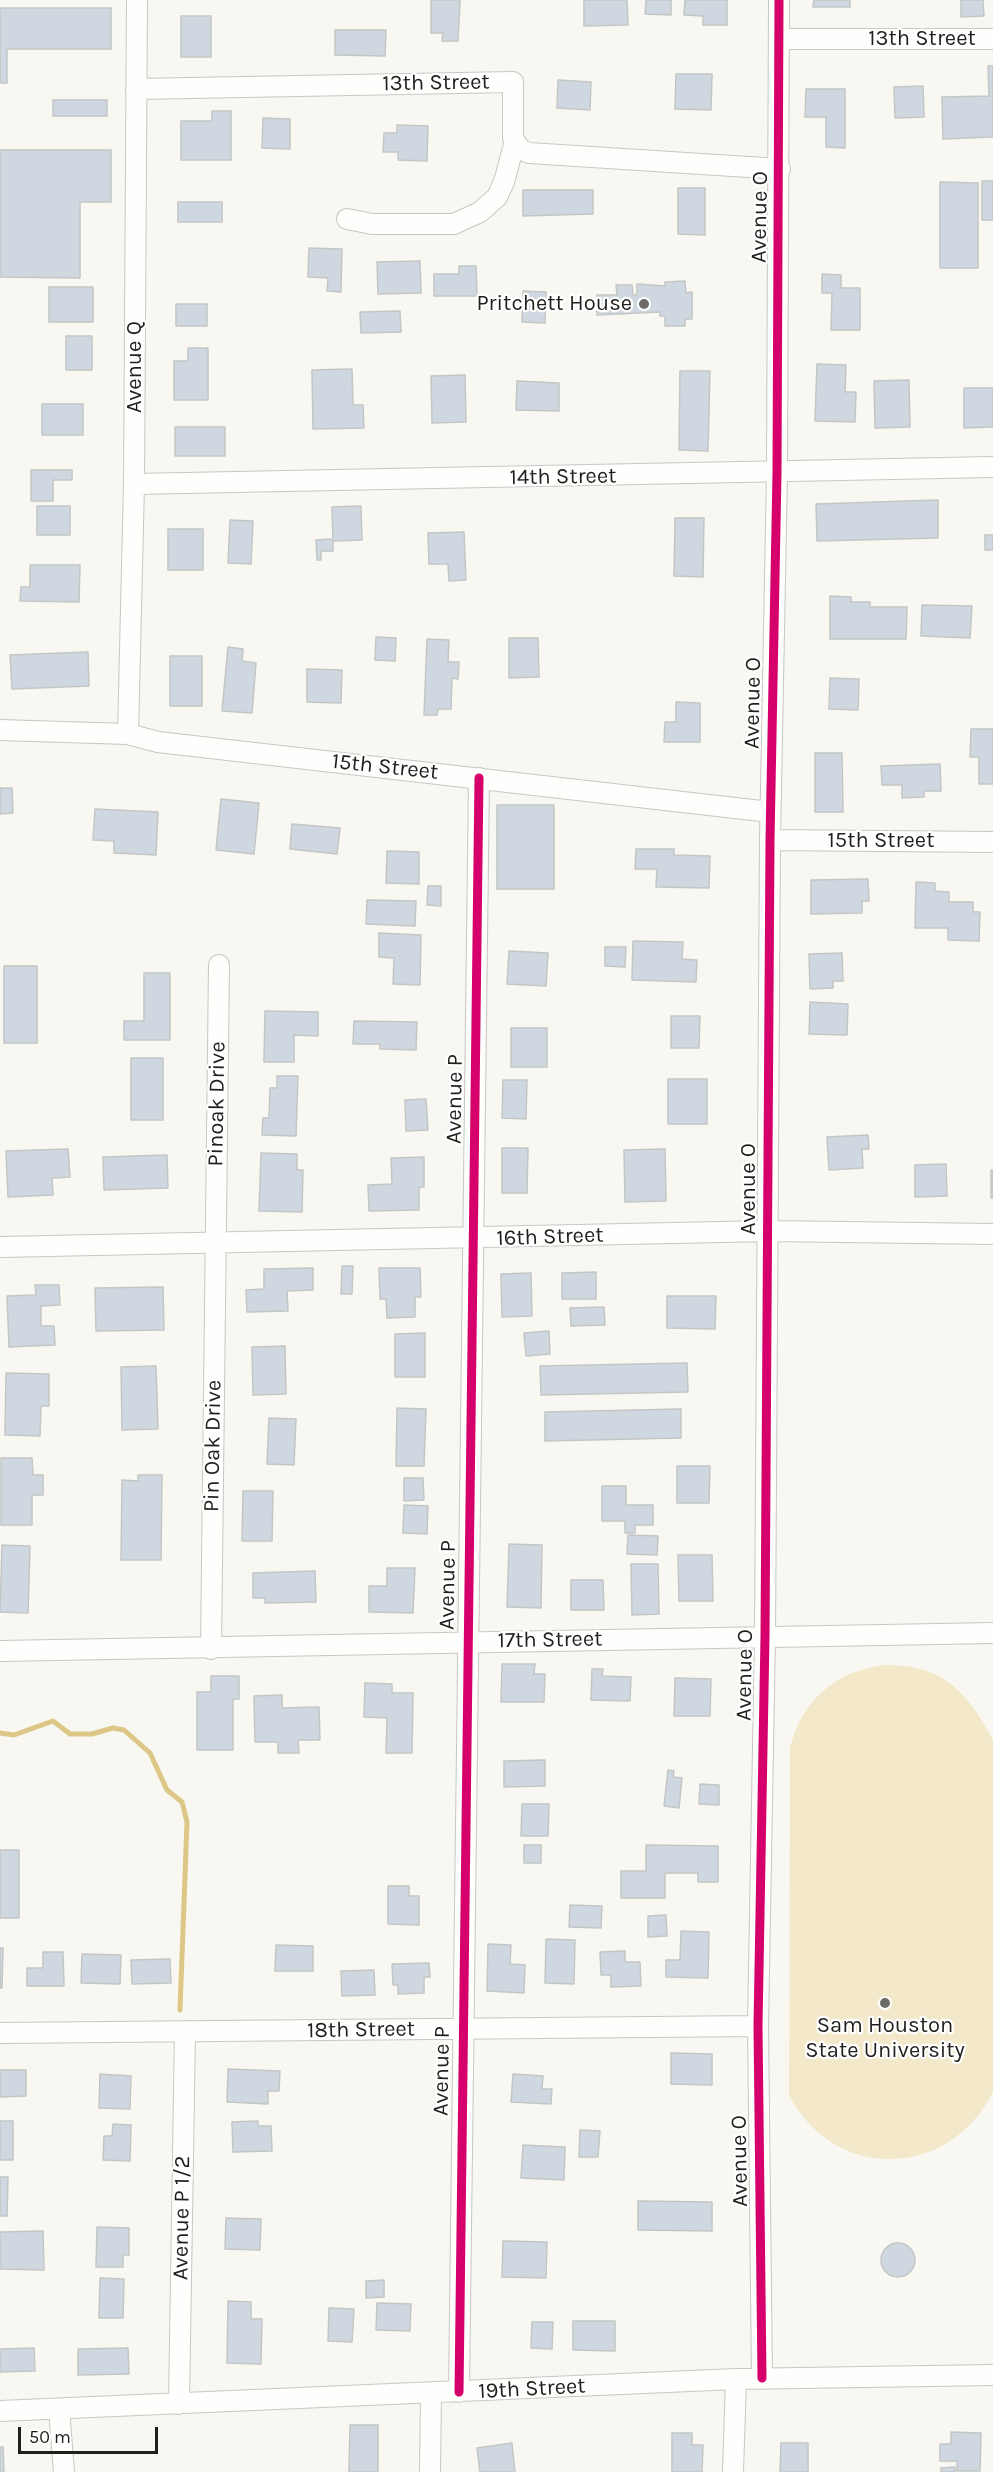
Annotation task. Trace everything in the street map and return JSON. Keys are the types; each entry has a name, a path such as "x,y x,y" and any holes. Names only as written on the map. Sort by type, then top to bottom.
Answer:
{"street":[{"name":"Avenue Q","path":"128,734 134,484 137,0"},
{"name":"Avenue O","path":"762,2379 758,2026 765,1636 770,812 780,169 779,0"},
{"name":"13th Street","path":"780,39 993,39"},
{"name":"13th Street","path":"136,89 513,82 515,141"},
{"path":"515,141 520,149 529,153 780,169"},
{"path":"347,219 372,224 454,224 480,212 497,197 504,182 515,141"},
{"name":"14th Street","path":"134,484 993,467"},
{"name":"15th Street","path":"0,730 128,734 158,742 770,812"},
{"name":"Avenue P","path":"459,2392 479,778"},
{"name":"15th Street","path":"770,840 993,842"},
{"name":"Pinoak Drive","path":"215,1243 219,964"},
{"name":"16th Street","path":"0,1247 472,1239 769,1231 993,1234"},
{"name":"Pin Oak Drive","path":"211,1649 215,1243"},
{"name":"17th Street","path":"0,1652 993,1633"},
{"name":"18th Street","path":"0,2033 758,2026"},
{"name":"Avenue P 1/2","path":"179,2404 185,2031"},
{"name":"19th Street","path":"0,2411 736,2379 993,2375"},
{"path":"733,2472 736,2379"},
{"path":"430,2472 431,2394"},
{"path":"59,2409 64,2472"}],"shaded area":[{"path":"886,1665 924,1670 951,1684 973,1708 993,1740 993,2092 973,2121 949,2142 921,2155 891,2159 862,2155 834,2144 809,2123 789,2095 790,1748 803,1715 824,1690 852,1673"}],"building":[{"path":"431,0 460,0 458,41 442,41 443,33 431,33"},
{"path":"584,0 627,0 628,25 584,26"},
{"path":"646,0 671,0 671,15 645,14"},
{"path":"685,0 727,0 727,25 703,25 703,16 684,15"},
{"path":"814,0 850,0 850,7 813,7"},
{"path":"961,0 983,0 984,16 961,17"},
{"path":"0,8 111,8 111,49 7,49 7,83 0,83"},
{"path":"181,16 211,16 211,57 181,57"},
{"path":"335,30 386,30 385,56 335,55"},
{"path":"988,66 993,66 993,137 943,139 942,97 989,96"},
{"path":"676,74 712,74 711,110 675,109"},
{"path":"558,80 591,82 590,110 557,108"},
{"path":"923,86 924,117 895,118 894,87"},
{"path":"806,89 845,89 845,148 826,147 826,117 805,117"},
{"path":"53,100 107,100 107,116 53,116"},
{"path":"212,111 231,111 231,160 181,160 181,121 212,121"},
{"path":"263,118 290,119 290,149 262,148"},
{"path":"397,125 428,126 427,161 398,160 398,152 383,152 384,133 397,133"},
{"path":"0,150 111,150 111,202 80,202 80,278 0,277"},
{"path":"982,181 993,181 993,220 982,220"},
{"path":"940,182 978,183 978,268 940,268"},
{"path":"678,188 705,188 705,235 678,234"},
{"path":"523,190 593,190 593,214 523,216"},
{"path":"178,202 222,202 222,222 178,222"},
{"path":"309,248 342,249 341,292 327,291 328,278 308,277"},
{"path":"420,261 421,293 378,294 377,262"},
{"path":"459,266 476,266 477,296 434,296 434,274 459,274"},
{"path":"822,274 841,275 841,288 860,288 860,330 831,330 832,293 822,293"},
{"name":"Pritchett House","path":"685,281 686,293 692,292 692,319 685,319 685,326 665,326 665,316 660,316 660,312 597,315 597,295 617,295 616,285 632,285 633,295 637,295 637,284 665,286 665,282"},
{"path":"49,287 93,287 93,322 49,322"},
{"path":"523,291 546,292 545,323 522,322"},
{"path":"176,304 207,304 207,326 176,326"},
{"path":"400,311 401,332 361,333 360,312"},
{"path":"66,336 92,336 92,370 66,370"},
{"path":"188,348 208,348 208,400 174,400 174,361 188,361"},
{"path":"817,364 846,365 845,392 856,392 855,422 815,421"},
{"path":"352,369 353,405 363,405 364,428 313,429 312,370"},
{"path":"680,371 710,371 708,451 679,450"},
{"path":"465,375 466,422 432,423 431,376"},
{"path":"909,380 910,427 875,428 874,381"},
{"path":"517,381 559,383 559,411 516,410"},
{"path":"964,388 993,388 993,427 964,428"},
{"path":"42,404 83,404 83,435 42,435"},
{"path":"175,427 225,427 225,456 175,456"},
{"path":"31,470 72,470 72,480 53,480 53,501 31,501"},
{"path":"938,500 938,538 817,541 816,504"},
{"path":"37,506 70,506 70,535 37,535"},
{"path":"361,506 362,540 333,541 333,551 321,551 321,560 317,560 316,540 333,539 332,507"},
{"path":"675,518 704,518 703,577 674,576"},
{"path":"230,520 253,521 251,564 228,563"},
{"path":"168,529 203,529 203,570 168,570"},
{"path":"464,532 466,580 449,581 448,564 429,564 428,533"},
{"path":"985,535 993,535 993,550 985,550"},
{"path":"30,565 80,565 79,602 20,601 21,587 30,587"},
{"path":"830,596 851,597 851,602 870,602 870,607 907,607 906,639 830,639"},
{"path":"922,605 972,606 970,638 921,636"},
{"path":"376,637 396,638 395,661 375,660"},
{"path":"509,638 538,638 539,677 509,678"},
{"path":"427,639 449,640 448,662 459,662 458,679 452,678 451,709 438,709 437,715 424,715"},
{"path":"228,647 243,649 242,661 256,663 252,713 222,711"},
{"path":"88,652 89,686 12,689 10,655"},
{"path":"170,656 202,656 202,706 170,706"},
{"path":"307,669 342,670 341,703 307,702"},
{"path":"830,678 859,679 858,710 829,709"},
{"path":"676,702 700,703 700,742 664,742 665,722 676,722"},
{"path":"971,729 993,729 993,784 979,784 979,757 970,757"},
{"path":"815,753 842,753 843,812 815,812"},
{"path":"940,764 941,791 924,791 924,797 902,798 902,785 882,785 881,766"},
{"path":"0,788 12,788 13,813 0,814"},
{"path":"221,799 259,803 254,854 216,850"},
{"path":"497,805 554,805 554,889 497,889"},
{"path":"95,809 158,812 156,855 114,853 114,841 93,840"},
{"path":"292,824 340,828 337,854 290,849"},
{"path":"636,849 674,849 674,855 710,856 709,888 656,887 657,869 635,869"},
{"path":"387,851 419,852 419,884 386,883"},
{"path":"868,879 869,901 862,901 862,913 811,914 811,880"},
{"path":"916,882 935,883 935,891 949,892 949,902 973,902 973,912 980,912 979,941 948,940 948,928 915,928"},
{"path":"428,886 441,886 441,906 427,905"},
{"path":"367,900 416,901 415,926 366,924"},
{"path":"379,933 421,935 420,985 393,984 394,958 379,957"},
{"path":"633,941 683,942 682,959 697,960 696,982 632,980"},
{"path":"605,947 626,947 625,967 605,966"},
{"path":"509,951 548,953 546,986 507,984"},
{"path":"842,953 843,981 833,981 833,988 810,989 809,954"},
{"path":"4,966 37,966 37,1043 4,1043"},
{"path":"144,973 170,973 170,1040 124,1040 124,1021 144,1021"},
{"path":"810,1002 848,1004 847,1035 809,1034"},
{"path":"265,1011 318,1012 318,1036 294,1035 294,1062 264,1062"},
{"path":"671,1016 700,1016 699,1048 671,1048"},
{"path":"354,1021 417,1022 416,1050 380,1049 380,1044 353,1044"},
{"path":"511,1028 547,1028 547,1067 511,1067"},
{"path":"131,1058 163,1058 163,1120 131,1120"},
{"path":"277,1076 298,1076 296,1136 262,1135 263,1118 269,1118 270,1088 277,1088"},
{"path":"668,1079 707,1079 707,1124 668,1124"},
{"path":"503,1080 527,1080 526,1119 502,1118"},
{"path":"426,1099 428,1130 406,1131 405,1100"},
{"path":"868,1135 869,1149 862,1149 863,1168 829,1170 827,1137"},
{"path":"502,1148 528,1148 527,1193 502,1193"},
{"path":"68,1149 70,1177 52,1178 53,1195 8,1197 6,1151"},
{"path":"665,1149 666,1201 625,1202 624,1150"},
{"path":"261,1153 297,1154 297,1170 303,1170 302,1212 259,1211"},
{"path":"167,1155 168,1188 104,1190 103,1157"},
{"path":"424,1157 424,1187 419,1187 419,1210 369,1211 368,1185 392,1184 391,1158"},
{"path":"946,1164 947,1196 915,1197 915,1165"},
{"path":"991,1170 993,1170 993,1198 991,1198"},
{"path":"342,1266 353,1266 352,1294 341,1294"},
{"path":"313,1268 313,1290 287,1291 288,1311 247,1312 246,1290 264,1289 264,1269"},
{"path":"379,1268 420,1268 421,1297 415,1297 415,1317 387,1318 386,1299 380,1299"},
{"path":"596,1272 596,1299 562,1299 562,1273"},
{"path":"531,1273 532,1316 502,1317 501,1274"},
{"path":"35,1285 59,1285 60,1305 41,1306 41,1326 54,1326 55,1345 9,1347 7,1296 36,1295"},
{"path":"163,1287 164,1330 96,1331 95,1288"},
{"path":"667,1296 716,1296 715,1329 667,1328"},
{"path":"604,1307 605,1325 571,1326 570,1308"},
{"path":"549,1331 550,1354 526,1356 524,1333"},
{"path":"425,1333 425,1377 395,1377 395,1334"},
{"path":"285,1346 286,1394 253,1395 252,1347"},
{"path":"687,1363 688,1392 541,1395 540,1366"},
{"path":"156,1366 158,1429 122,1430 121,1367"},
{"path":"6,1373 49,1374 49,1406 41,1406 40,1436 5,1435"},
{"path":"397,1408 426,1409 424,1466 396,1466"},
{"path":"681,1409 681,1438 545,1441 545,1412"},
{"path":"269,1418 296,1419 294,1465 267,1464"},
{"path":"1,1458 32,1458 33,1475 43,1475 43,1495 32,1495 32,1525 1,1525"},
{"path":"677,1466 710,1466 709,1503 677,1503"},
{"path":"138,1475 162,1475 161,1560 121,1560 122,1480 138,1481"},
{"path":"404,1478 423,1478 424,1500 404,1501"},
{"path":"602,1486 626,1486 626,1505 653,1505 653,1525 635,1525 635,1533 625,1533 625,1521 602,1521"},
{"path":"243,1491 273,1491 272,1541 242,1541"},
{"path":"404,1505 428,1506 427,1534 403,1533"},
{"path":"628,1535 658,1536 657,1555 627,1554"},
{"path":"509,1544 542,1545 541,1608 507,1607"},
{"path":"2,1545 30,1546 28,1613 0,1612"},
{"path":"678,1555 712,1555 713,1601 679,1601"},
{"path":"631,1564 658,1564 659,1614 632,1615"},
{"path":"387,1568 415,1568 413,1613 369,1612 369,1586 387,1586"},
{"path":"315,1571 316,1602 265,1603 265,1598 253,1598 253,1573"},
{"path":"571,1580 603,1580 604,1610 571,1610"},
{"path":"502,1664 535,1664 534,1674 545,1674 544,1702 501,1702"},
{"path":"592,1669 603,1669 602,1676 631,1677 630,1701 591,1700"},
{"path":"211,1676 239,1676 239,1699 233,1699 233,1750 197,1750 197,1692 211,1692"},
{"path":"675,1678 711,1679 710,1716 674,1716"},
{"path":"365,1683 392,1684 392,1693 413,1693 412,1753 386,1753 387,1718 364,1717"},
{"path":"282,1695 282,1708 319,1707 320,1740 298,1740 299,1753 278,1753 278,1742 255,1742 254,1696"},
{"path":"545,1760 545,1786 504,1787 504,1761"},
{"path":"668,1770 674,1771 673,1777 682,1778 679,1808 664,1806"},
{"path":"700,1784 719,1785 719,1805 699,1804"},
{"path":"522,1804 549,1804 548,1836 521,1836"},
{"path":"524,1845 541,1845 541,1863 524,1863"},
{"path":"646,1845 718,1846 718,1882 698,1882 698,1873 665,1873 665,1898 621,1898 621,1871 646,1871"},
{"path":"0,1850 19,1850 19,1918 0,1918"},
{"path":"388,1886 409,1886 409,1896 419,1896 419,1925 388,1924"},
{"path":"570,1905 602,1906 601,1928 569,1927"},
{"path":"666,1915 667,1936 648,1937 648,1916"},
{"path":"681,1931 709,1932 708,1978 666,1977 666,1960 680,1960"},
{"path":"546,1939 575,1940 574,1984 545,1983"},
{"path":"488,1944 511,1945 510,1964 525,1965 524,1993 487,1991"},
{"path":"276,1945 313,1946 313,1971 275,1971"},
{"path":"0,1948 3,1948 2,1988 0,1988"},
{"path":"625,1951 625,1962 640,1962 641,1986 611,1987 611,1975 601,1975 600,1952"},
{"path":"43,1952 63,1952 64,1986 27,1986 27,1968 43,1968"},
{"path":"82,1954 121,1955 120,1984 81,1983"},
{"path":"170,1959 171,1983 132,1984 131,1960"},
{"path":"429,1963 430,1977 424,1977 424,1993 398,1994 398,1985 393,1985 392,1964"},
{"path":"374,1970 375,1995 342,1996 341,1971"},
{"path":"671,2053 712,2054 712,2085 671,2084"},
{"path":"228,2069 280,2071 279,2091 268,2091 268,2104 227,2102"},
{"path":"0,2070 26,2070 26,2096 0,2097"},
{"path":"100,2074 131,2076 130,2109 99,2108"},
{"path":"513,2074 543,2076 542,2089 552,2089 551,2104 511,2102"},
{"path":"0,2121 13,2121 13,2160 0,2160"},
{"path":"258,2121 258,2126 271,2126 272,2151 233,2152 232,2122"},
{"path":"113,2124 131,2125 130,2161 103,2160 104,2136 112,2136"},
{"path":"580,2130 600,2131 598,2157 579,2157"},
{"path":"523,2145 565,2147 564,2180 521,2178"},
{"path":"0,2177 8,2177 7,2216 0,2216"},
{"path":"638,2201 712,2202 712,2231 638,2230"},
{"path":"226,2218 261,2219 260,2250 225,2249"},
{"path":"97,2227 129,2228 129,2255 123,2255 123,2267 96,2267"},
{"path":"43,2231 44,2270 0,2269 0,2232"},
{"path":"503,2241 547,2242 546,2278 502,2277"},
{"path":"898,2243 910,2248 915,2260 910,2272 898,2277 886,2272 881,2260 886,2248"},
{"path":"100,2278 124,2279 123,2318 99,2318"},
{"path":"384,2280 384,2297 366,2298 366,2281"},
{"path":"228,2301 251,2302 251,2319 262,2319 261,2364 227,2363"},
{"path":"377,2303 411,2304 410,2331 376,2330"},
{"path":"329,2308 354,2309 352,2342 328,2341"},
{"path":"573,2321 615,2321 615,2351 573,2350"},
{"path":"532,2322 553,2322 552,2349 531,2348"},
{"path":"34,2348 35,2371 0,2372 0,2349"},
{"path":"128,2348 129,2374 78,2375 78,2349"},
{"path":"350,2425 378,2425 378,2472 349,2472"},
{"path":"951,2432 981,2433 980,2471 957,2471 957,2461 940,2461 940,2444 951,2444"},
{"path":"672,2433 692,2433 692,2445 703,2445 702,2472 672,2472"},
{"path":"512,2443 515,2472 480,2472 477,2448"},
{"path":"781,2443 808,2443 808,2472 780,2472"},
{"path":"0,2447 3,2447 4,2472 0,2472"},
{"path":"955,2467 955,2472 941,2472 941,2468"}],"waterway":[{"path":"0,1733 14,1735 53,1721 70,1734 92,1734 113,1728 124,1730 150,1753 167,1790 182,1802 187,1822 180,2010"}],"cycle path":[{"path":"762,2378 758,2026 765,1636 770,840 777,473 779,0"},
{"path":"459,2392 479,778"}],"place":[{"name":"Pritchett House","path":"644,304"},
{"name":"Sam Houston State University","path":"885,2003"}]}
